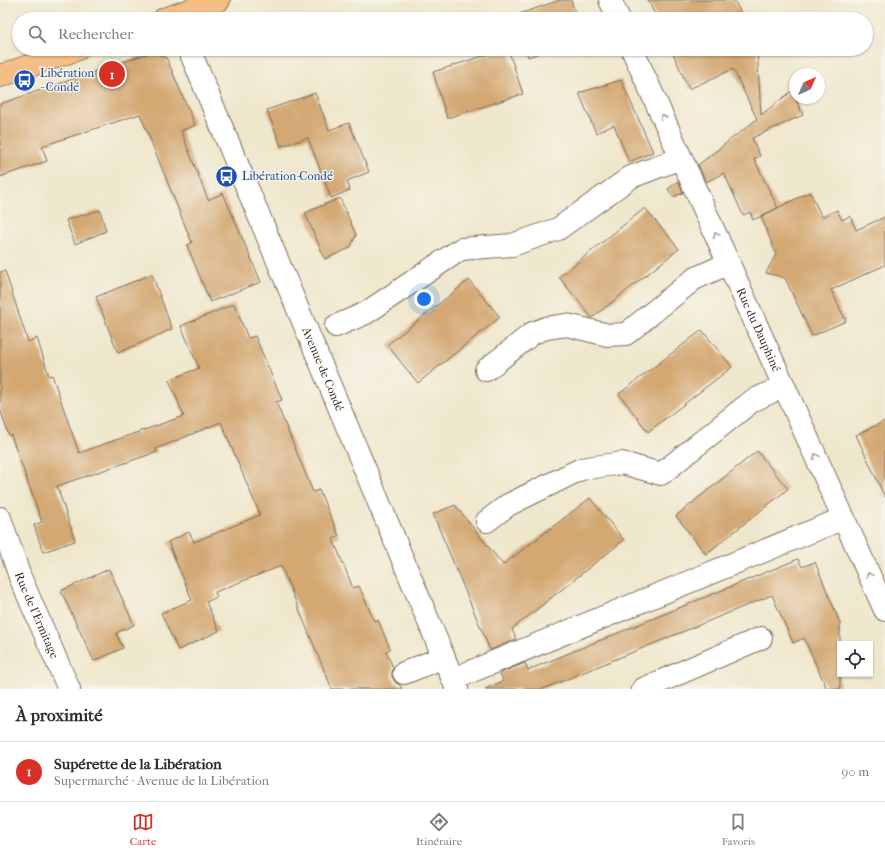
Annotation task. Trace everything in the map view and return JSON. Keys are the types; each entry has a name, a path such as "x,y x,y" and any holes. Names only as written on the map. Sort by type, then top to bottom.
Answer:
{"main road":[{"path":"175,12 219,0"},
{"path":"0,76 58,56"}],"street":[{"path":"610,0 616,12"},
{"name":"Avenue de Condé","path":"193,56 455,684"},
{"name":"Rue du Dauphiné","path":"635,56 885,610"},
{"path":"336,326 366,313 461,249 512,245 558,229 631,177 681,158"},
{"path":"486,370 533,333 546,328 567,324 608,334 626,334 694,279 729,263"},
{"path":"487,521 508,505 582,469 622,463 661,474 752,401 784,386"},
{"name":"Rue de l'Ermitage","path":"0,518 20,577 69,689"},
{"path":"455,684 844,518"},
{"path":"643,689 761,638"},
{"path":"404,673 444,657"}],"building":[{"path":"560,0 571,0 575,12 526,12"},
{"path":"648,0 734,0 740,12 654,12"},
{"path":"140,56 166,57 195,125 181,131 208,200 223,193 261,282 210,302 187,245 192,243 140,114 42,146 47,161 0,177 0,104"},
{"path":"483,56 510,56 523,94 447,118 433,72"},
{"path":"674,56 757,56 761,115 789,93 789,104 798,104 803,115 752,138 760,156 754,159 778,208 753,220 750,212 743,215 724,173 706,182 698,165 757,119 733,69 689,89"},
{"path":"621,80 653,152 629,162 614,125 596,133 579,93"},
{"path":"315,93 329,130 349,123 369,172 347,181 350,190 331,198 308,138 281,146 267,110"},
{"path":"678,181 683,193 673,197 668,189"},
{"path":"810,192 822,217 837,210 842,220 850,216 856,230 885,217 885,265 831,290 846,321 812,336 785,278 766,273 776,254 761,216"},
{"path":"340,198 356,235 350,248 325,259 305,213"},
{"path":"645,208 679,249 592,318 559,277"},
{"path":"100,210 106,231 75,244 66,220"},
{"path":"5,271 28,342 37,338 49,376 52,375 79,453 184,416 169,380 199,368 181,326 234,304 248,338 255,336 282,400 276,402 313,492 319,490 339,536 333,539 353,588 359,586 374,621 378,620 390,649 386,651 393,668 392,677 402,689 332,689 281,566 215,592 217,597 206,602 219,631 178,650 161,613 192,600 168,542 189,532 194,542 260,515 221,422 156,449 157,452 57,486 75,541 43,552 34,525 42,522 11,435 9,436 0,409 0,272"},
{"path":"152,274 172,329 118,353 96,297"},
{"path":"469,280 500,317 418,383 387,345"},
{"path":"702,330 732,367 648,432 619,394"},
{"path":"885,421 885,497 856,435"},
{"path":"757,451 788,489 706,554 676,516"},
{"path":"590,498 624,540 512,629 516,639 490,650 433,514 455,505 503,565"},
{"path":"798,559 802,567 815,562 840,623 840,641 837,641 837,677 840,677 840,689 827,689 804,638 793,643 772,595 543,689 485,689 503,681 500,673 525,663 528,670"},
{"path":"109,569 134,625 116,633 123,648 94,661 61,591"}],"place":[{"name":"Supérette de la Libération","path":"112,74"},
{"name":"Libération - Condé","path":"24,80"},
{"name":"Libération-Condé","path":"226,176"}]}
